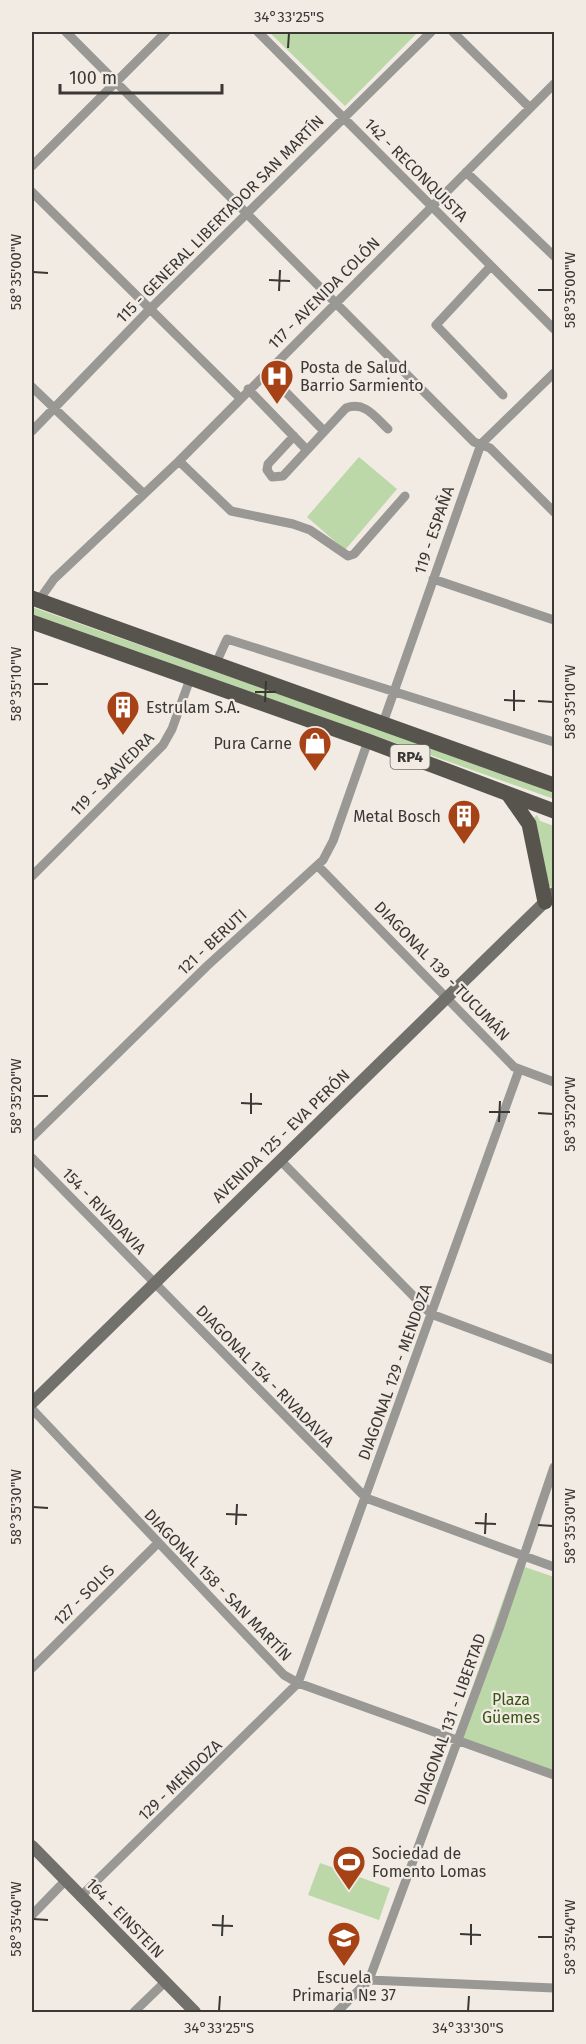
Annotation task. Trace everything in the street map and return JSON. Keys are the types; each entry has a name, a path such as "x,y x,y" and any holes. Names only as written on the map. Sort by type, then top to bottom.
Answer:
{"main road":[{"name":"RP4","path":"35,599 555,785"},
{"name":"RP4","path":"32,622 368,741 555,811"},
{"path":"508,794 529,824 550,898"}],"street":[{"path":"66,32 474,442 490,448 555,512"},
{"path":"32,166 166,32"},
{"name":"142 - RECONQUISTA","path":"258,32 490,267 555,329"},
{"name":"115 - GENERAL LIBERTADOR SAN MARTÍN","path":"32,430 149,310 431,32"},
{"path":"453,32 530,108"},
{"path":"551,87 555,98"},
{"name":"117 - AVENIDA COLÓN","path":"35,599 179,461 248,389 551,87"},
{"name":"142 - RECONQUISTA","path":"466,172 555,256"},
{"path":"32,192 240,398"},
{"path":"490,267 436,325 503,395"},
{"path":"266,372 324,430"},
{"name":"119 - ESPAÑA","path":"383,723 481,444 555,373"},
{"path":"32,387 144,494"},
{"path":"248,389 306,449"},
{"path":"294,436 268,464 269,476 274,478 283,476 346,408 360,405 388,429"},
{"path":"179,461 231,511 302,527 348,556 354,554 405,496"},
{"path":"433,579 555,620"},
{"path":"216,663 227,639 555,742"},
{"name":"119 - SAAVEDRA","path":"32,876 163,745 190,679"},
{"name":"121 - BERUTI","path":"32,1137 207,966 318,866 333,842 368,741"},
{"name":"DIAGONAL 139 - TUCUMÁN","path":"318,866 519,1070 555,1082"},
{"name":"AVENIDA 125 - EVA PERÓN","path":"32,1403 550,898"},
{"name":"DIAGONAL 129 - MENDOZA","path":"298,1683 519,1070"},
{"name":"154 - RIVADAVIA","path":"32,1158 154,1284"},
{"path":"280,1160 430,1314 555,1360"},
{"name":"DIAGONAL 154 - RIVADAVIA","path":"154,1284 366,1498 555,1567"},
{"name":"DIAGONAL 158 - SAN MARTÍN","path":"32,1409 284,1675 298,1683 457,1742 555,1775"},
{"name":"DIAGONAL 131 - LIBERTAD","path":"369,1980 555,1467"},
{"name":"127 - SOLIS","path":"32,1668 158,1543"},
{"name":"129 - MENDOZA","path":"80,1897 298,1683"},
{"name":"164 - EINSTEIN","path":"32,1846 195,2013"},
{"path":"32,1915 66,1881"},
{"path":"337,2013 369,1980 555,1988"},
{"path":"135,2013 165,1982"}],"green space":[{"path":"269,32 418,32 345,106"},
{"path":"359,457 397,489 345,550 307,517"},
{"path":"32,607 540,786 554,793 554,799 32,614"},
{"path":"537,815 540,821 554,826 553,887 548,886 532,819"},
{"name":"Plaza Güemes","path":"516,1564 554,1577 554,1771 455,1736"},
{"name":"Sociedad de Fomento Lomas","path":"320,1863 390,1888 379,1920 308,1895"}],"place":[{"name":"Posta de Salud Barrio Sarmiento","path":"277,405"},
{"name":"Estrulam S.A.","path":"123,736"},
{"name":"Pura Carne","path":"315,772"},
{"name":"Metal Bosch","path":"464,845"},
{"name":"Sociedad de Fomento Lomas","path":"349,1891"},
{"name":"Escuela Primaria Nº 37","path":"344,1967"}]}
